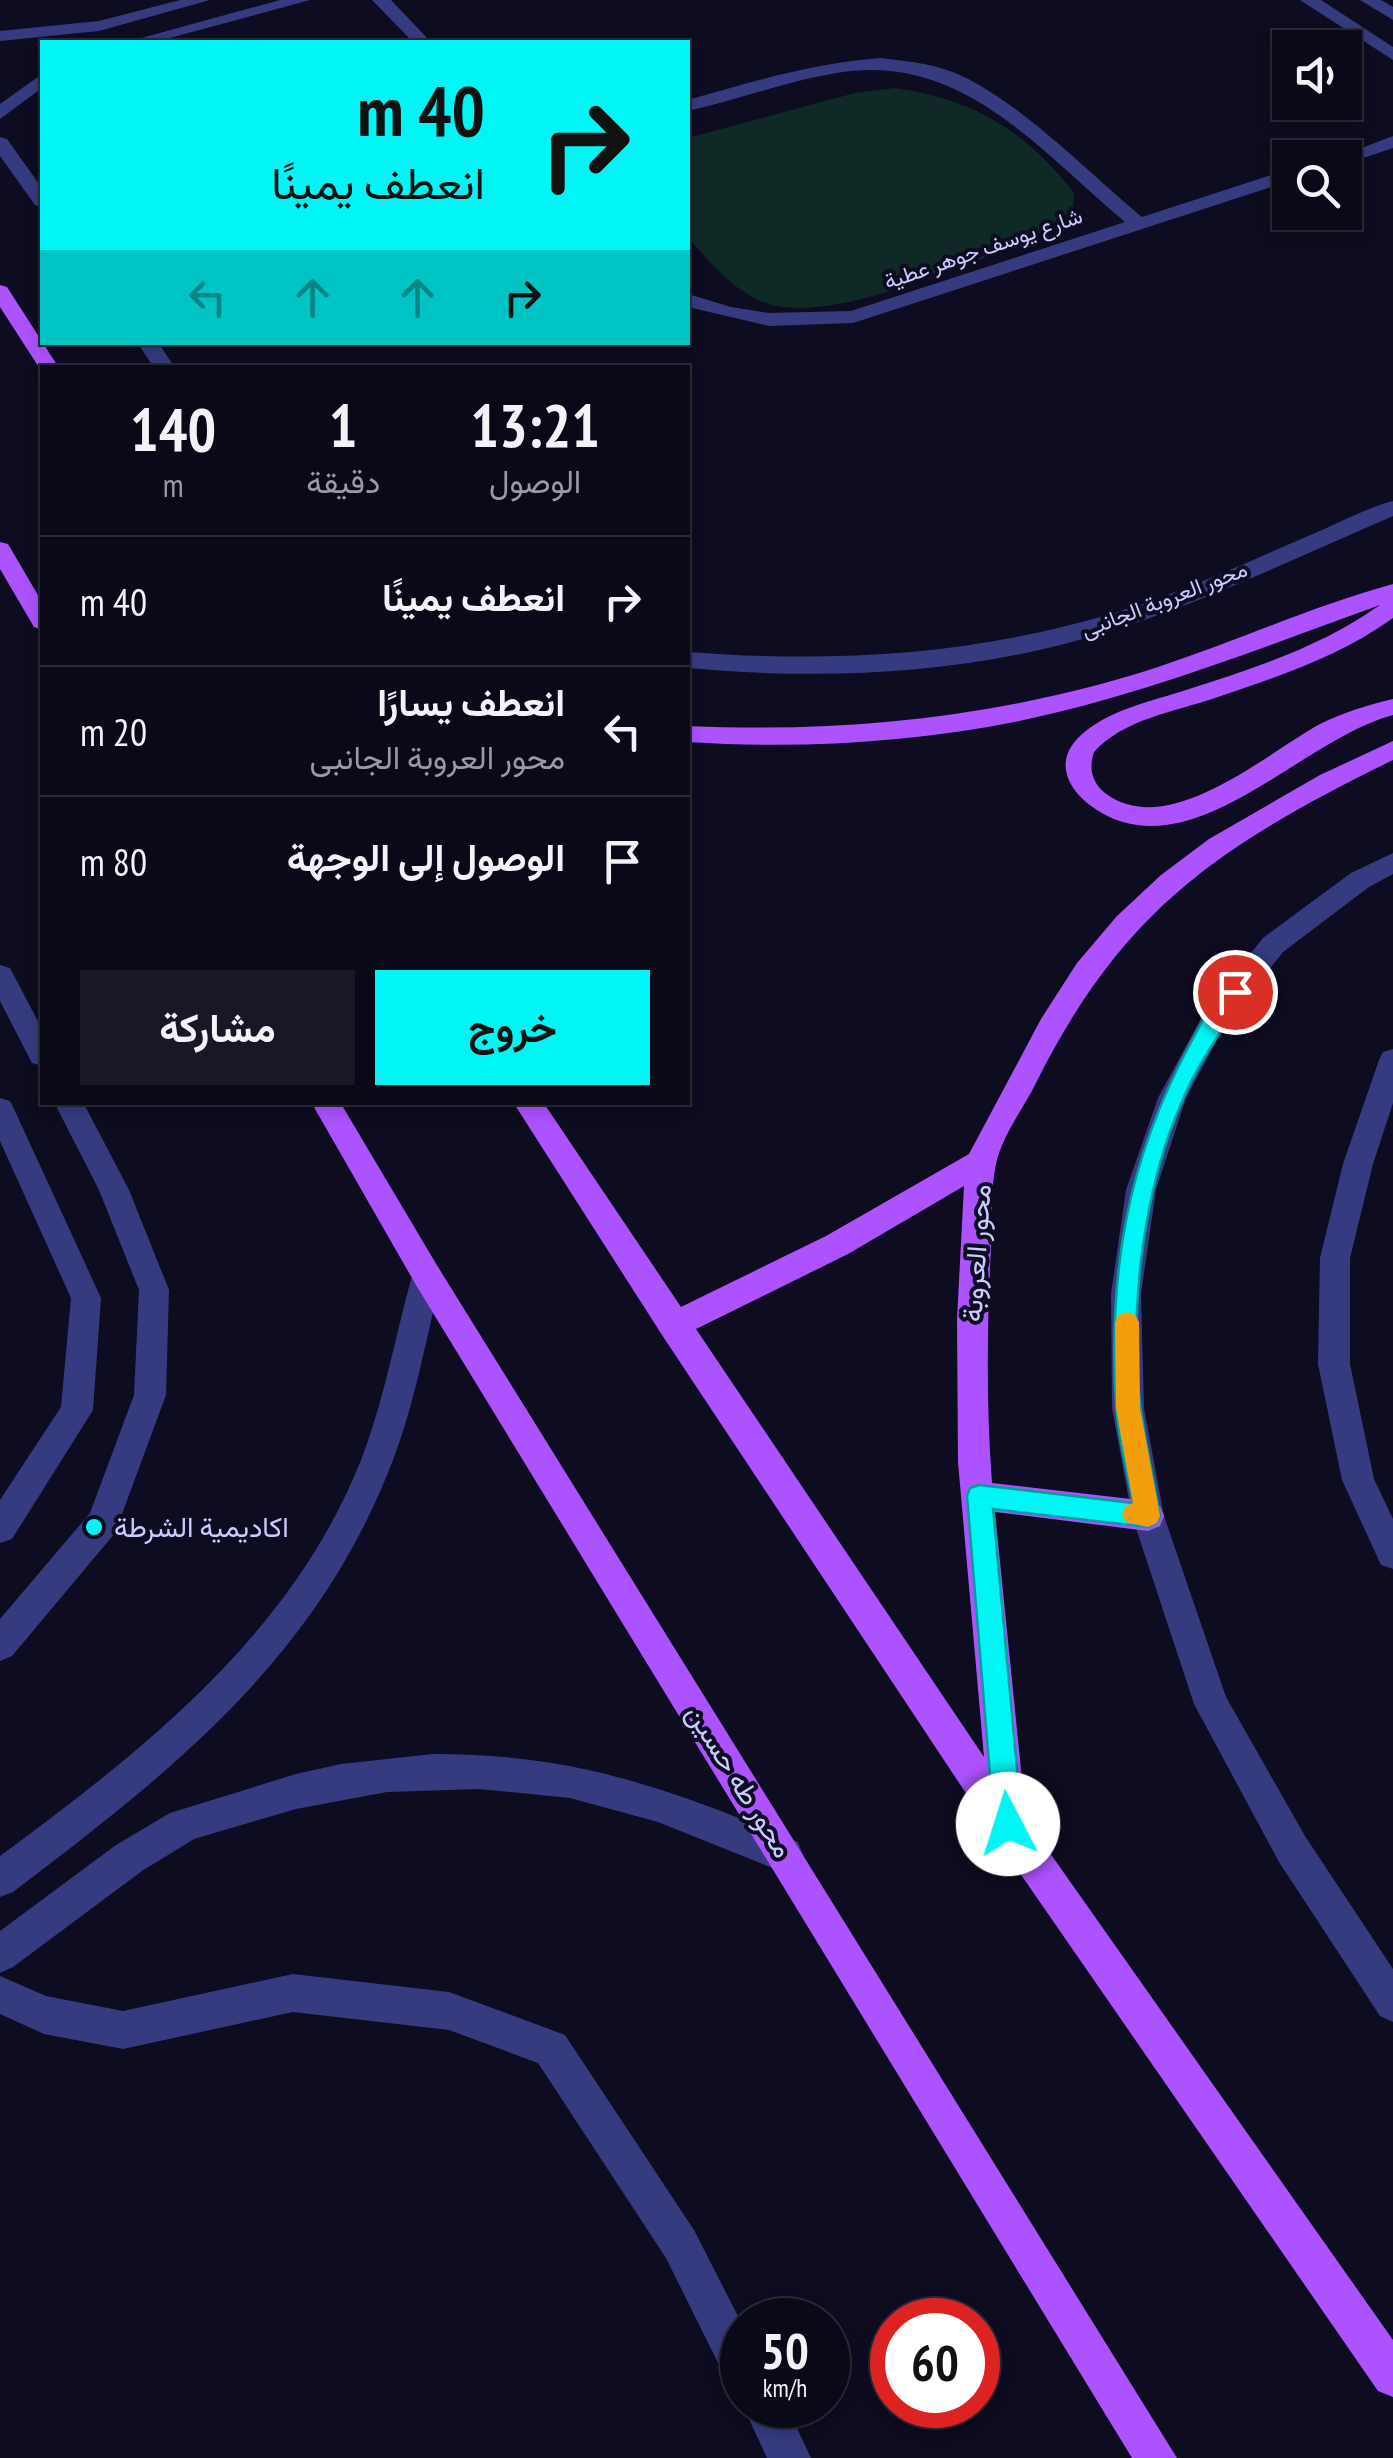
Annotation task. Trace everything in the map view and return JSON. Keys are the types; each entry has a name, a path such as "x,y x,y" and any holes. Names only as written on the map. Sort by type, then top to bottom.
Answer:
{"main road":[{"path":"0,291 47,365"},
{"path":"0,549 40,619"},
{"path":"690,734 751,738 850,735 1021,712 1102,692 1393,592"},
{"path":"1393,608 1330,647 1127,718 1091,740 1080,752 1077,766 1081,782 1109,808 1153,817 1208,799 1354,720 1393,708"},
{"name":"محور العروبة","path":"1008,1824 979,1496 970,1314 982,1162 1036,1049 1068,995 1105,945 1146,901 1243,825 1297,794 1393,750"},
{"name":"محور طه حسين","path":"327,1105 427,1276 1156,2458"},
{"path":"529,1105 1008,1824 1393,2376"},
{"path":"673,1326 837,1245 982,1162"},
{"path":"979,1496 1148,1516"}],"street":[{"path":"0,36 99,26 201,0"},
{"path":"144,40 301,0"},
{"path":"381,0 420,40"},
{"path":"1309,0 1393,56"},
{"path":"1369,0 1393,16"},
{"path":"690,105 808,73 854,65 897,62 930,68 969,84 991,100 1137,222"},
{"path":"0,113 40,81"},
{"path":"1362,152 1393,142"},
{"path":"0,143 40,198"},
{"name":"شارع يوسف جوهر عطية","path":"690,301 744,318 782,322 852,317 1272,180"},
{"name":"محور العروبة الجانبى","path":"690,660 758,667 862,667 964,657 1060,638 1148,610 1393,508"},
{"path":"1393,862 1360,880 1273,945 1216,1016 1172,1098 1141,1190 1126,1294 1128,1408 1148,1516 1210,1704 1292,1849 1393,2003"},
{"path":"0,975 40,1051"},
{"path":"1393,1060 1358,1164 1335,1258 1334,1364 1358,1480 1393,1554"},
{"path":"0,1645 103,1522 150,1396 154,1290 114,1190 70,1105"},
{"path":"0,1109 86,1298 77,1410 0,1528"},
{"path":"0,1879 141,1773 230,1686 318,1576 376,1461 427,1276"},
{"path":"0,1954 176,1828 277,1796 344,1782 479,1772 546,1778 612,1790 675,1810 785,1855"},
{"path":"0,1995 44,2015 123,2030 293,1993 449,2011 551,2049 680,2244 720,2323"},
{"path":"775,2428 790,2458"}],"green space":[{"path":"895,88 973,109 1016,135 1055,171 1074,193 1073,210 1042,236 892,291 821,307 789,308 752,297 722,274 690,240 690,137 855,93"}],"slow traffic":[{"path":"1127,1322 1128,1408 1148,1516 1134,1514"}],"place":[{"name":"اكاديمية الشرطة","path":"94,1527"}],"route":[{"path":"1008,1824 979,1496 1148,1516 1128,1408 1126,1294 1141,1190 1172,1098 1216,1016 1235,992"}]}
